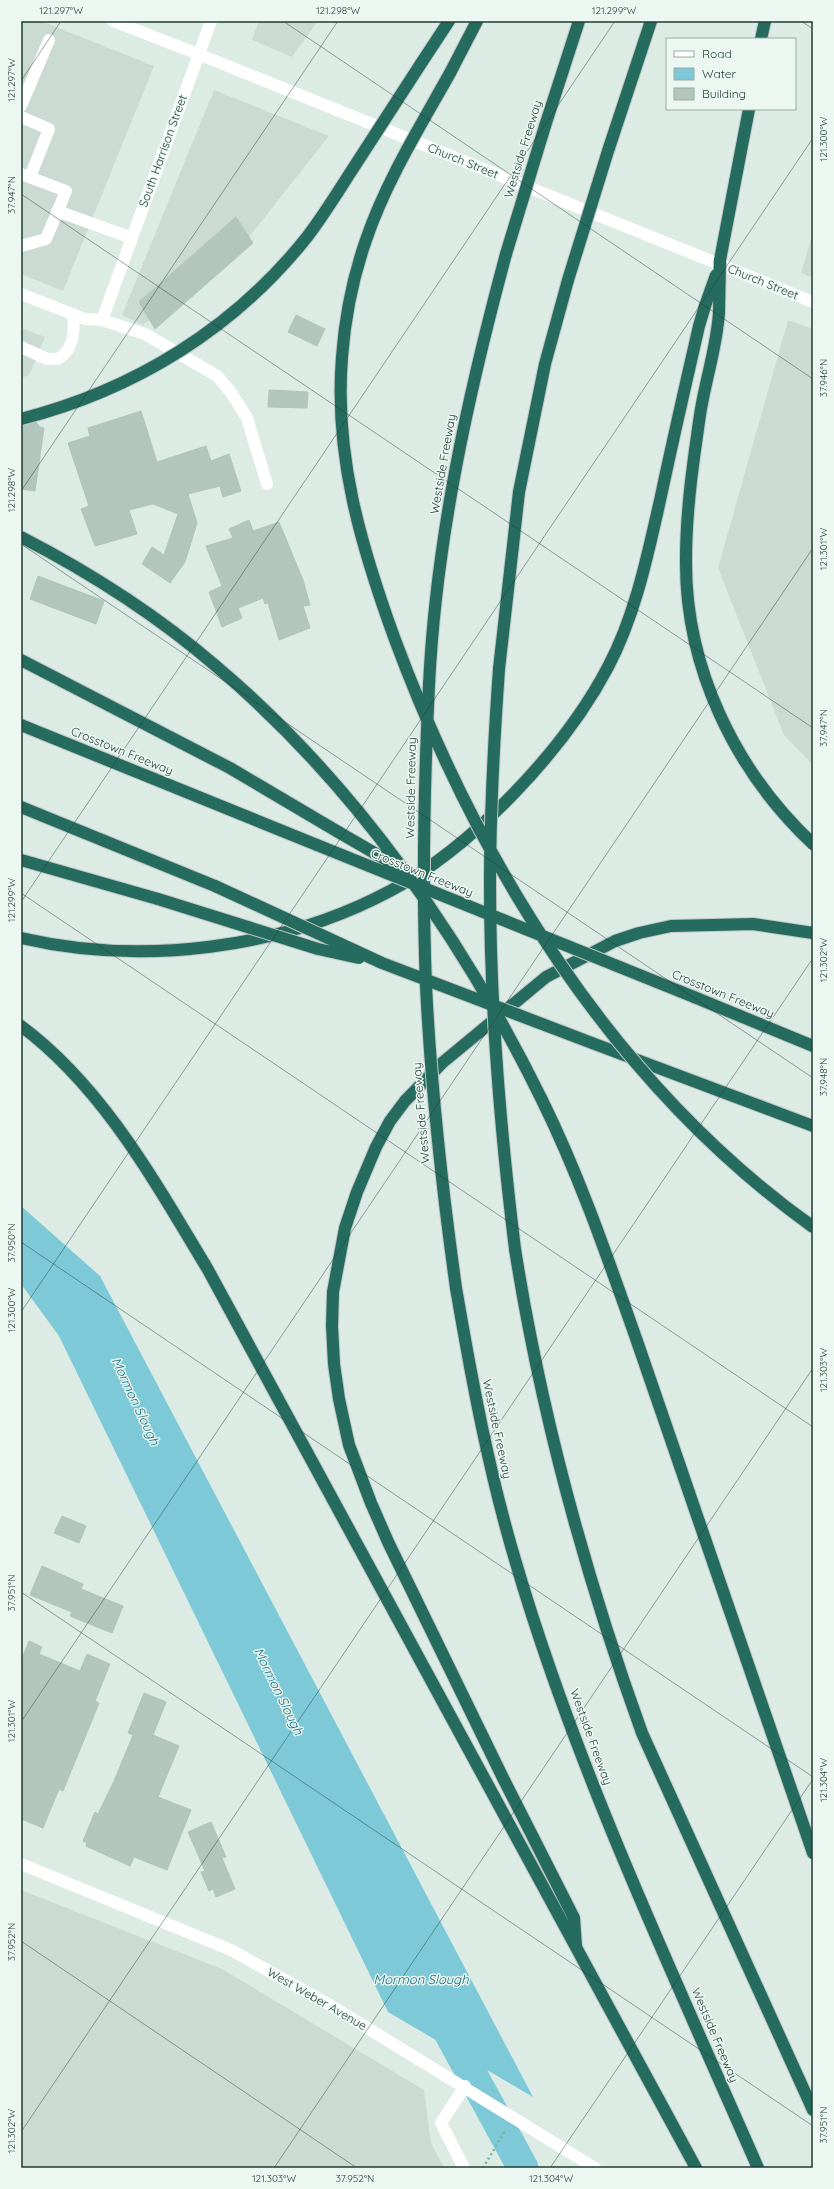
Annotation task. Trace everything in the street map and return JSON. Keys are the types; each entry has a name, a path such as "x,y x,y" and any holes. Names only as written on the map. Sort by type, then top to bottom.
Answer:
{"highway":[{"path":"21,419 83,401 147,372 207,334 240,308 285,263 307,236 449,21"},
{"path":"477,21 390,183 375,216 356,271 345,325 340,392 343,451 348,484 366,556 403,662 452,774 503,870 565,970 633,1060 680,1113 744,1174 813,1227"},
{"name":"Westside Freeway","path":"579,21 506,254 478,357 461,439 435,600 429,685 424,835 426,986 437,1137 456,1288 482,1430 516,1563 537,1629 601,1808 758,2168"},
{"path":"652,21 608,151 568,280 545,364 519,492 499,669 491,812 491,956 499,1103 515,1249 535,1362 576,1529 620,1670 642,1732 813,2110"},
{"path":"762,38 765,21"},
{"path":"21,938 77,948 128,951 204,947 247,941 300,928 353,908 391,891 427,869 472,833 531,776 558,743 589,700 609,665 628,617 645,566 699,326 720,260 749,110"},
{"path":"720,260 718,329 701,403 688,500 686,560 691,618 706,680 724,725 758,782 778,808 813,844"},
{"path":"21,537 84,572 126,598 217,667 251,697 305,752 360,814 434,913 488,998 543,1101 588,1205 638,1344 813,1853"},
{"path":"21,660 230,768 471,908"},
{"name":"Crosstown Freeway","path":"21,726 813,1046"},
{"path":"21,807 215,886 382,963 813,1126"},
{"path":"21,860 158,899 318,949 382,963"},
{"path":"576,1946 574,1918 496,1765 389,1544 350,1445 339,1399 334,1364 332,1326 333,1292 346,1228 357,1192 376,1147 390,1121 405,1102 442,1063 546,977 615,941 639,933 671,926 753,924 813,933"},
{"path":"21,1026 42,1041 91,1092 142,1160 207,1268 487,1786 576,1946 696,2168"}],"street":[{"name":"Church Street","path":"112,21 198,54 813,302"},
{"name":"South Harrison Street","path":"102,320 211,21"},
{"path":"21,106 49,40"},
{"path":"21,117 49,129 25,175 66,191 46,239 21,246"},
{"path":"57,211 132,238"},
{"path":"21,294 85,319 102,320 144,334 217,376 230,390 247,418 267,484"},
{"path":"21,347 50,360 58,360 70,348 74,327 73,314"},
{"name":"West Weber Avenue","path":"21,1864 231,1950 330,2005 465,2086 595,2168"},
{"path":"464,2168 441,2123 465,2086"}],"path":[{"path":"483,2168 513,2117"}],"shaded area":[{"path":"21,21 41,21 154,66 63,291 21,274"},
{"path":"259,21 318,21 292,57 252,40"},
{"path":"214,90 329,136 230,261 143,325 122,315"},
{"path":"813,232 813,278 801,273"},
{"path":"788,320 813,329 813,765 784,735 718,568"},
{"path":"21,328 45,337 29,376 21,377"},
{"path":"21,1890 222,1969 424,2090 431,2143 444,2168 21,2168"}],"water":[{"name":"Mormon Slough","path":"21,1206 100,1276 533,2097 388,2012 59,1336 21,1284"}],"building":[{"path":"236,217 253,243 155,329 139,302"},
{"path":"296,315 325,329 317,346 288,332"},
{"path":"269,390 308,392 307,408 268,407"},
{"path":"141,411 157,462 206,446 211,461 229,454 241,491 223,497 220,486 188,494 197,523 185,562 170,583 142,564 152,547 164,555 178,514 153,504 129,510 137,534 95,546 81,509 89,506 68,443 90,436 88,428"},
{"path":"36,422 40,427 44,428 35,491 21,489 21,426"},
{"path":"249,520 253,531 279,522 303,580 310,605 303,606 310,628 279,640 268,603 265,604 263,598 238,608 242,618 222,627 209,592 222,586 206,546 233,538 229,529"},
{"path":"38,576 104,601 96,624 30,599"},
{"path":"62,1516 86,1526 79,1543 54,1533"},
{"path":"42,1566 83,1584 81,1589 123,1606 112,1633 70,1616 72,1612 30,1595"},
{"path":"29,1641 42,1647 39,1654 80,1671 87,1654 110,1664 95,1701 99,1703 63,1791 59,1789 43,1828 21,1819 21,1661"},
{"path":"144,1693 166,1702 153,1735 179,1746 158,1797 191,1810 167,1870 134,1857 130,1866 86,1846 87,1843 83,1841 95,1812 98,1814 114,1781 133,1735 128,1733"},
{"path":"211,1822 226,1857 222,1858 235,1889 216,1897 213,1889 209,1891 201,1872 205,1871 188,1832"}],"waterway":[{"name":"Mormon Slough","path":"440,2016 523,2168"}]}
